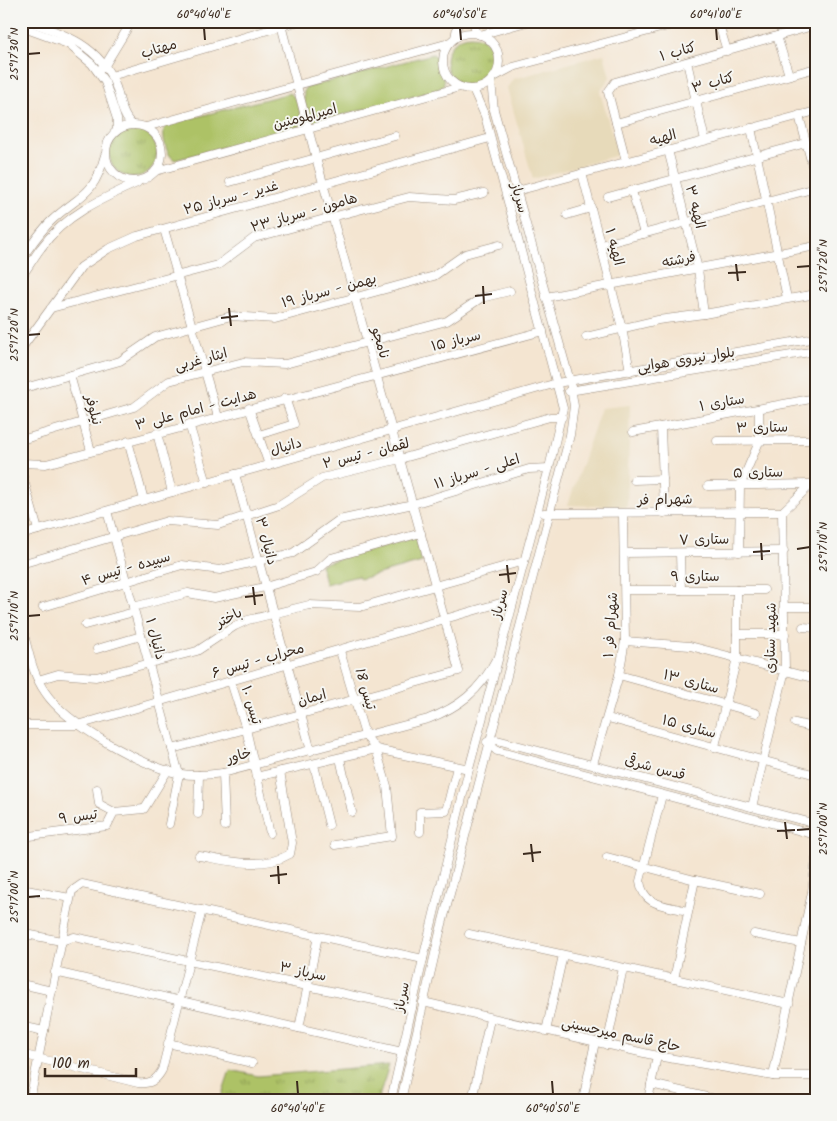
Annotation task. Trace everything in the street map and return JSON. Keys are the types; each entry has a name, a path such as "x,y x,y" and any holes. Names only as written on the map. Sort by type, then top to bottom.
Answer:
{"street":[{"path":"26,21 56,30 73,38 89,50 101,69 115,113 117,130"},
{"path":"101,69 132,21"},
{"name":"مهتاب","path":"112,76 281,24 299,21"},
{"path":"456,21 457,27 452,41 444,51 444,69 447,77 460,87 473,89 513,67 687,21"},
{"path":"473,21 478,34 493,45 497,52 499,61 492,79"},
{"path":"21,259 49,223 90,191 99,175 111,136 117,130 133,125 146,127 452,41 466,34 478,34 530,21"},
{"path":"718,21 727,51"},
{"name":"نامجو","path":"281,24 323,186 459,671"},
{"name":"کتاب ۱","path":"616,123 608,92 615,82 816,25"},
{"path":"21,27 68,44 112,76 126,118 133,125"},
{"path":"777,36 789,75"},
{"path":"687,62 706,140"},
{"name":"کتاب ۳","path":"616,123 816,68"},
{"name":"سرباز","path":"401,1100 440,932 572,421 570,381 494,110 492,79"},
{"name":"امیرالمومنین","path":"156,171 460,87"},
{"name":"سرباز","path":"391,1100 422,959 563,408 484,116 473,89"},
{"name":"الهیه","path":"505,194 816,110"},
{"path":"799,115 816,180"},
{"path":"616,123 626,161"},
{"path":"21,277 42,247 74,215 101,198 142,180 156,171 162,159 161,146 153,132 146,127"},
{"path":"751,128 768,201 787,298"},
{"path":"230,182 395,136"},
{"name":"غدیر - سرباز ۲۵","path":"21,349 81,267 108,249 137,236 323,186 490,138"},
{"path":"608,197 806,143"},
{"name":"الهیه ۳","path":"668,150 698,269 704,314"},
{"path":"105,153 110,169 116,176 133,182 142,180"},
{"name":"الهیه ۱","path":"582,173 622,328 630,371"},
{"path":"600,245 816,188"},
{"path":"632,191 644,234"},
{"name":"هامون - سرباز ۲۳","path":"51,308 218,265 254,238 332,217 409,197 454,200 484,193"},
{"path":"567,215 591,208"},
{"path":"164,229 218,417"},
{"name":"بهمن - سرباز ۱۹","path":"21,389 120,361 155,337 231,316 275,319 354,296 434,276 465,254 499,245"},
{"name":"فرشته","path":"546,297 816,246"},
{"name":"ایثار غربی","path":"21,440 134,407 169,381 243,362 285,364 447,321 481,298 510,291"},
{"path":"586,337 658,320 704,314 816,294"},
{"name":"سرباز ۱۵","path":"376,374 543,331"},
{"name":"بلوار نیروی هوایی","path":"557,384 816,338"},
{"name":"بلوار نیروی هوایی","path":"560,393 723,368 816,351"},
{"path":"721,356 723,368"},
{"name":"هدایت - امام علی ۳","path":"21,463 46,464 376,374"},
{"name":"نیلوفر","path":"70,375 91,451"},
{"name":"دانیال","path":"21,535 557,384"},
{"path":"259,436 294,424 285,398"},
{"name":"ستاری ۱","path":"633,432 816,398"},
{"path":"249,408 269,465"},
{"path":"739,552 740,486 759,442 759,409"},
{"name":"لقمان - تیس ۲","path":"21,564 167,521 218,525 279,506 322,478 400,459 550,417 562,417"},
{"path":"189,424 206,482"},
{"path":"661,427 664,513"},
{"path":"157,434 172,492"},
{"name":"ستاری ۳","path":"717,441 806,440"},
{"path":"128,441 144,500"},
{"name":"اعلی - سرباز ۱۱","path":"413,504 529,469 549,468"},
{"path":"21,470 38,530"},
{"name":"دانیال ۳","path":"235,474 272,615 311,751"},
{"path":"634,480 663,479"},
{"path":"782,512 813,482"},
{"name":"ستاری ۵","path":"708,486 813,482"},
{"name":"سپیده - تیس ۴","path":"43,607 126,580 182,565 220,570 293,553 339,520 413,504"},
{"name":"دانیال ۱","path":"107,511 179,774"},
{"name":"شهرام فر","path":"538,511 548,514 782,512"},
{"name":"شهید ستاری","path":"752,807 785,670 782,512"},
{"name":"شهرام فر ۱","path":"593,764 608,718 625,642 626,590 623,514"},
{"path":"85,625 188,593 214,598 316,572 331,558 420,533"},
{"name":"ستاری ۷","path":"625,553 784,551"},
{"path":"680,552 680,590"},
{"name":"باختر","path":"38,680 58,674 96,677 196,651 234,626 272,615 309,605 360,607 524,561"},
{"name":"ستاری ۹","path":"626,590 764,590"},
{"path":"715,746 737,658 737,590"},
{"name":"محراب - تیس ۶","path":"78,725 514,600"},
{"path":"785,607 816,607"},
{"name":"خاور","path":"21,624 23,636 38,680 51,701 78,725 142,761 179,774 223,773 428,719 458,706 473,693 483,682 501,650"},
{"path":"803,627 816,628"},
{"path":"738,634 785,634"},
{"path":"96,649 141,636"},
{"path":"625,642 690,646 816,678"},
{"name":"تیس 18","path":"340,651 365,735"},
{"name":"ایمان","path":"172,749 459,671"},
{"name":"ستاری ۱۳","path":"619,675 756,713"},
{"name":"تیس ۱۰","path":"231,682 246,729 270,833"},
{"path":"473,693 480,690 486,691 489,701"},
{"name":"ستاری ۱۵","path":"608,718 816,775"},
{"path":"795,723 816,728"},
{"path":"21,725 78,725"},
{"path":"335,845 392,836 387,786 376,749 365,735"},
{"path":"478,739 489,743 497,750 816,835"},
{"name":"قدس شرقی","path":"489,743 497,740 816,824"},
{"path":"256,777 376,749 469,770"},
{"path":"340,758 352,812"},
{"path":"314,765 329,825"},
{"path":"420,832 420,812 446,811 457,767"},
{"name":"تیس ۹","path":"21,836 107,826 114,812 144,809 168,770"},
{"path":"199,856 251,863 275,860 291,852 292,843 280,771"},
{"path":"223,773 225,826"},
{"path":"169,824 179,774"},
{"path":"198,814 199,775"},
{"path":"97,789 99,804 114,812"},
{"path":"662,795 640,881 645,897 687,911"},
{"path":"721,810 725,800"},
{"path":"607,857 695,880 760,894"},
{"path":"773,1076 801,943 814,892 816,860"},
{"path":"674,979 695,880"},
{"path":"30,1100 70,898 72,891 82,884 422,959"},
{"path":"21,889 70,898"},
{"path":"21,1054 148,1084 157,1078 162,1070 202,910"},
{"path":"430,928 440,932"},
{"name":"سرباز ۳","path":"21,933 61,941 74,938 188,960 412,1008"},
{"path":"469,934 788,1004"},
{"path":"754,934 801,943"},
{"path":"299,1028 318,936"},
{"path":"546,1032 563,955"},
{"path":"607,1045 623,968"},
{"path":"55,972 402,1052"},
{"path":"21,984 52,991"},
{"name":"حاج قاسم میرحسینی","path":"423,1002 546,1032 657,1056 773,1076 816,1076"},
{"path":"472,1100 490,1019"},
{"path":"21,1026 44,1031"},
{"path":"583,1100 595,1042"},
{"path":"168,1043 252,1063"},
{"path":"648,1100 657,1056"},
{"path":"399,1065 408,1068"},
{"path":"651,1084 719,1100"},
{"path":"21,1099 25,1100"}],"shaded area":[{"path":"604,54 610,77 600,92 618,155 533,179 507,88 513,79"},
{"path":"630,405 627,507 568,505 601,408"}],"green space":[{"path":"471,36 489,43 496,61 489,79 471,86 453,79 446,61 453,43"},
{"path":"433,54 439,63 444,82 444,85 438,90 316,122 310,117 304,97 305,88"},
{"path":"290,93 299,108 300,126 175,160 167,150 164,130 165,126 169,124"},
{"path":"133,129 142,131 150,136 155,144 157,153 155,162 150,170 142,175 133,177 124,175 116,170 111,162 109,153 111,144 116,136 124,131"},
{"path":"416,537 422,562 360,579 358,576 325,584 321,564"},
{"path":"389,1065 378,1100 220,1100 230,1070 258,1076"}]}
